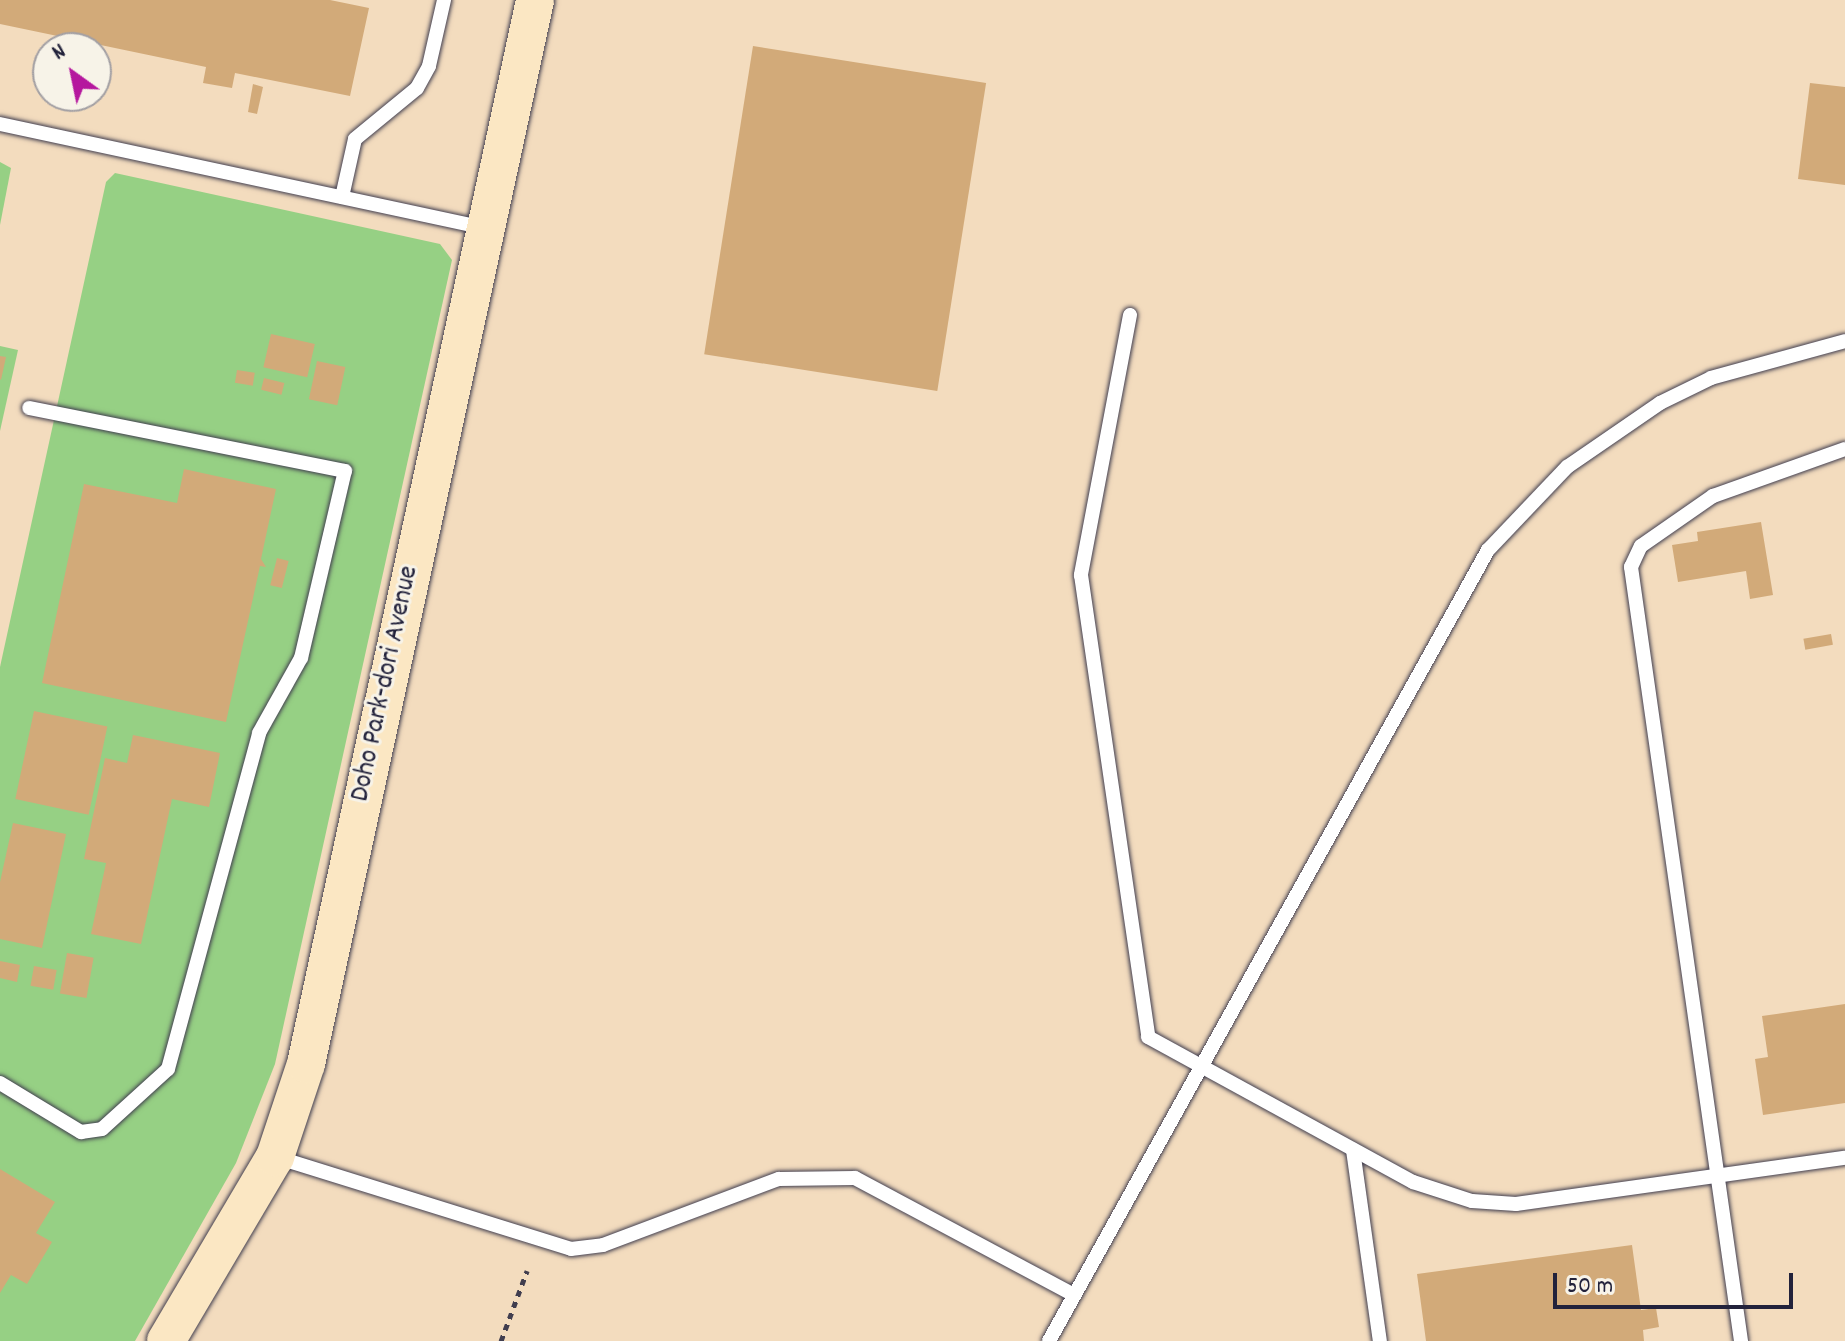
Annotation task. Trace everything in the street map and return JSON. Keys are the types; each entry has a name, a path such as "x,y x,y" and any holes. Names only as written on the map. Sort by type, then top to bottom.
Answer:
{"street":[{"name":"Doho Park-dori Avenue","path":"166,1341 275,1157 306,1064 535,0"}],"lane":[{"path":"342,197 355,139 417,88 429,66 444,0"},
{"path":"0,124 486,228"},
{"path":"1130,315 1084,549 1082,612 1141,1024 1156,1045 1442,1195 1472,1201 1516,1204 1845,1158"},
{"path":"1049,1341 1459,593 1527,506 1567,467 1660,403 1711,378 1845,341"},
{"path":"0,1083 81,1132 102,1129 168,1069 259,733 301,658 345,471 29,408"},
{"path":"1741,1341 1720,1175 1631,567 1641,546 1713,496 1845,449"},
{"path":"1353,1150 1380,1341"},
{"path":"275,1157 571,1249 603,1245 779,1179 855,1178 1074,1295"}],"path":[{"path":"501,1341 527,1271"}],"green space":[{"path":"0,162 11,168 0,225"},
{"path":"115,173 440,244 452,260 275,1064 236,1163 135,1341 0,1341 0,667 106,182"},
{"path":"0,346 18,350 0,431"}],"building":[{"path":"0,0 330,0 369,8 350,96 235,73 232,88 203,83 206,67 112,47 112,32 38,32 0,24"},
{"path":"753,46 986,83 937,391 704,354"},
{"path":"1810,83 1845,87 1845,185 1798,179"},
{"path":"253,84 263,87 257,114 248,112"},
{"path":"271,334 315,344 307,377 263,367"},
{"path":"0,356 6,357 1,380 0,379"},
{"path":"317,361 345,367 337,405 309,399"},
{"path":"237,370 255,373 253,386 235,383"},
{"path":"264,378 284,383 281,395 261,390"},
{"path":"184,469 276,489 261,559 266,567 260,566 226,722 42,683 84,484 177,503"},
{"path":"1761,522 1773,595 1750,599 1746,571 1678,582 1672,545 1698,541 1697,532"},
{"path":"277,558 289,561 282,588 270,585"},
{"path":"1831,634 1833,645 1805,650 1803,639"},
{"path":"34,711 107,727 89,815 15,799"},
{"path":"133,735 220,753 209,807 172,799 141,944 91,934 106,863 84,859 105,758 127,763"},
{"path":"13,823 66,834 42,948 0,939 0,882"},
{"path":"67,953 94,958 86,998 60,993"},
{"path":"0,961 20,965 17,982 0,978"},
{"path":"34,966 57,970 53,990 31,986"},
{"path":"1845,1004 1845,1103 1763,1115 1755,1059 1768,1057 1762,1016"},
{"path":"0,1169 55,1202 36,1233 52,1242 27,1284 11,1275 0,1293"},
{"path":"1632,1245 1641,1310 1656,1308 1659,1327 1643,1330 1644,1341 1426,1341 1417,1274"}]}
